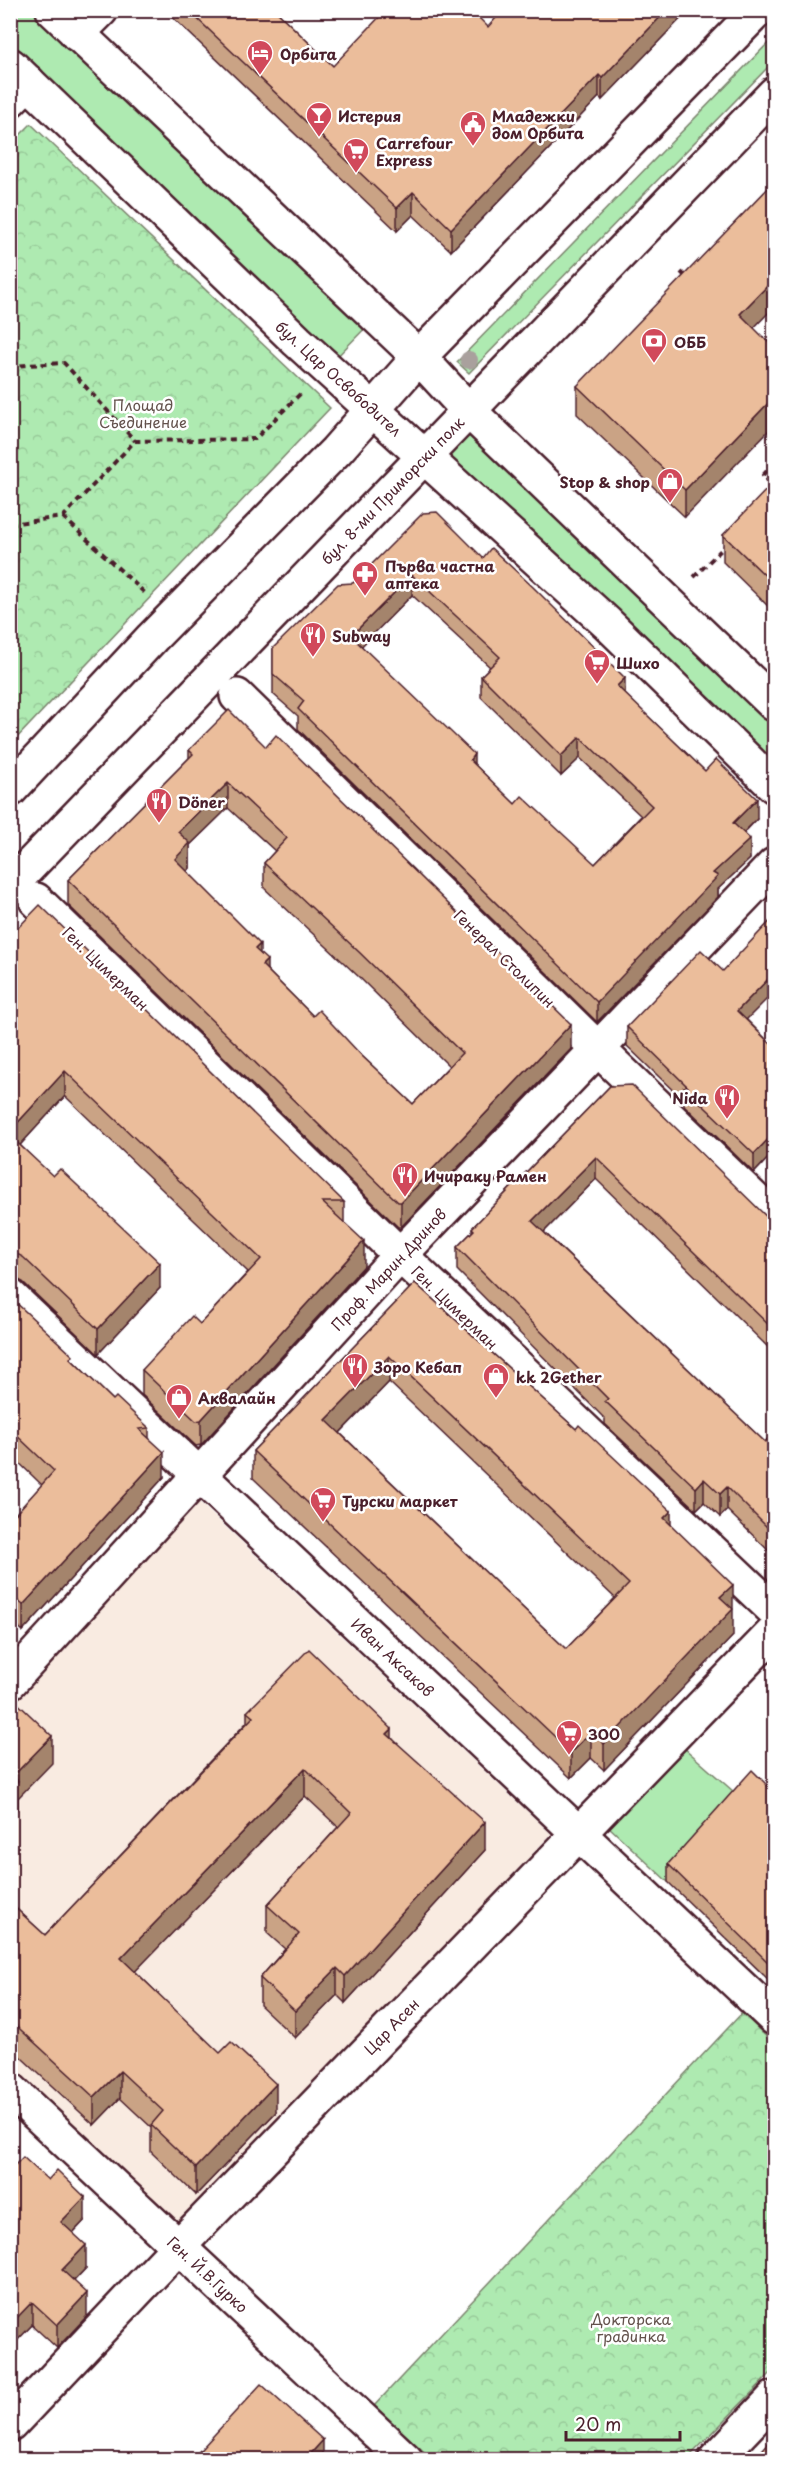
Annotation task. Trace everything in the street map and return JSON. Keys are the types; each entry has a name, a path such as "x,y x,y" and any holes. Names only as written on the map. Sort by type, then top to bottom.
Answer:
{"street":[{"path":"53,10 418,357 468,410 774,704"},
{"path":"77,34 101,10"},
{"path":"10,790 172,618 336,451 418,357 758,10"},
{"name":"бул. Цар Освободител","path":"16,82 607,623 774,786"},
{"name":"бул. 8-ми Приморски полк","path":"23,893 424,455 774,94"},
{"name":"Генерал Столипин","path":"237,696 597,1049 774,1218"},
{"name":"Проф. Марин Дринов","path":"10,1682 400,1255 774,865"},
{"name":"Ген. Цимерман","path":"23,893 774,1610"},
{"name":"Иван Аксаков","path":"10,1296 774,2018"},
{"name":"Цар Асен","path":"10,2425 179,2246 774,1632"},
{"name":"Ген. Й.В.Гурко","path":"10,2090 406,2460"},
{"path":"714,2460 773,2403"}],"path":[{"path":"681,272 692,283"},
{"path":"10,366 64,363 135,441"},
{"path":"10,524 63,518 135,441 255,439 301,394"},
{"path":"774,463 763,475 774,486"},
{"path":"63,518 172,618"},
{"path":"669,604 734,536"}],"shaded area":[{"path":"198,1501 551,1834 178,2228 11,2072 10,1701"}],"green space":[{"path":"10,11 53,11 376,317 326,368 11,65"},
{"path":"774,37 774,61 469,373 457,362"},
{"name":"Площад Съединение","path":"31,124 330,408 11,744 10,145"},
{"path":"468,410 774,703 774,787 425,455"},
{"path":"683,1747 742,1799 668,1882 608,1826"},
{"name":"Докторска градинка","path":"742,2013 774,2044 774,2370 687,2459 432,2459 374,2406"}],"building":[{"path":"188,10 275,10 333,66 386,10 471,10 488,27 503,10 667,10 602,78 599,75 451,229 413,192 397,208"},
{"path":"774,182 774,279 740,314 774,348 774,397 685,490 577,386"},
{"path":"768,488 774,495 774,584 723,535"},
{"path":"437,512 483,558 491,548 625,678 617,686 705,771 716,759 757,799 733,823 750,839 713,873 718,876 597,1002 298,709 304,701 273,674 273,648 338,584 353,583 423,513","holes":["412,575 500,657 481,676 561,756 580,737 652,806 595,864 522,796 515,804 470,760 474,754 351,636"]},
{"path":"229,710 266,747 276,735 571,1024 401,1202 398,1202 68,880 193,754 189,750","holes":["228,783 287,838 264,863 462,1053 413,1104 362,1056 319,1010 313,1016 262,965 267,960 255,949 260,944 175,859 190,843 178,832"]},
{"path":"40,905 344,1202 322,1202 364,1241 201,1420 196,1421 142,1370 192,1316 200,1324 261,1259 65,1071 10,1131 10,936"},
{"path":"774,917 774,973 737,1011 774,1047 774,1137 772,1135 754,1154 684,1087 688,1087 627,1027 701,950 723,971"},
{"path":"632,1085 774,1224 774,1323 771,1327 596,1157 532,1221 765,1442 774,1432 774,1534 727,1487 720,1494 704,1479 696,1488 605,1401 608,1399 457,1247 474,1230 472,1228 610,1086"},
{"path":"10,1136 53,1176 60,1169 160,1263 98,1329 23,1257 10,1253"},
{"path":"415,1283 576,1429 579,1425 671,1511 664,1518 733,1585 720,1597 733,1609 604,1744 591,1732 571,1752 253,1451","holes":["389,1356 629,1584 566,1649 326,1420"]},
{"path":"10,1297 73,1356 70,1358 113,1400 116,1397 149,1428 139,1429 164,1452 23,1605 10,1594 10,1520 54,1471 10,1429"},
{"path":"309,1649 392,1729 387,1734 485,1822 345,1976 337,1968 295,2011 260,1978 299,1934 267,1905 351,1813 305,1768 121,1958 220,2053 231,2042 276,2084 196,2168 151,2125 163,2111 120,2071 94,2097 10,2020 10,1903 45,1935 253,1717 247,1712"},
{"path":"10,1696 52,1736 13,1776 18,1781 10,1788"},
{"path":"752,1770 774,1792 774,1968 668,1864"},
{"path":"23,2157 48,2180 57,2170 85,2197 61,2222 86,2245 62,2270 87,2293 57,2325 32,2302 10,2325 10,2163 14,2166"},
{"path":"261,2384 323,2440 305,2460 191,2460"},
{"path":"774,2437 774,2460 753,2460"}],"place":[{"name":"Орбита","path":"260,76"},
{"name":"Истерия","path":"319,138"},
{"name":"Младежки дом Орбита","path":"473,147"},
{"name":"Carrefour Express","path":"356,174"},
{"name":"ОББ","path":"654,364"},
{"name":"Stop & shop","path":"670,504"},
{"name":"Първа частна аптека","path":"365,597"},
{"name":"Subway","path":"313,658"},
{"name":"Шихо","path":"597,685"},
{"name":"Döner","path":"159,824"},
{"name":"Nida","path":"727,1120"},
{"name":"Ичираку Рамен","path":"405,1198"},
{"name":"Зоро Кебап","path":"355,1389"},
{"name":"kk 2Gether","path":"496,1399"},
{"name":"Аквалайн","path":"179,1420"},
{"name":"Турски маркет","path":"323,1523"},
{"name":"300","path":"569,1756"}]}
